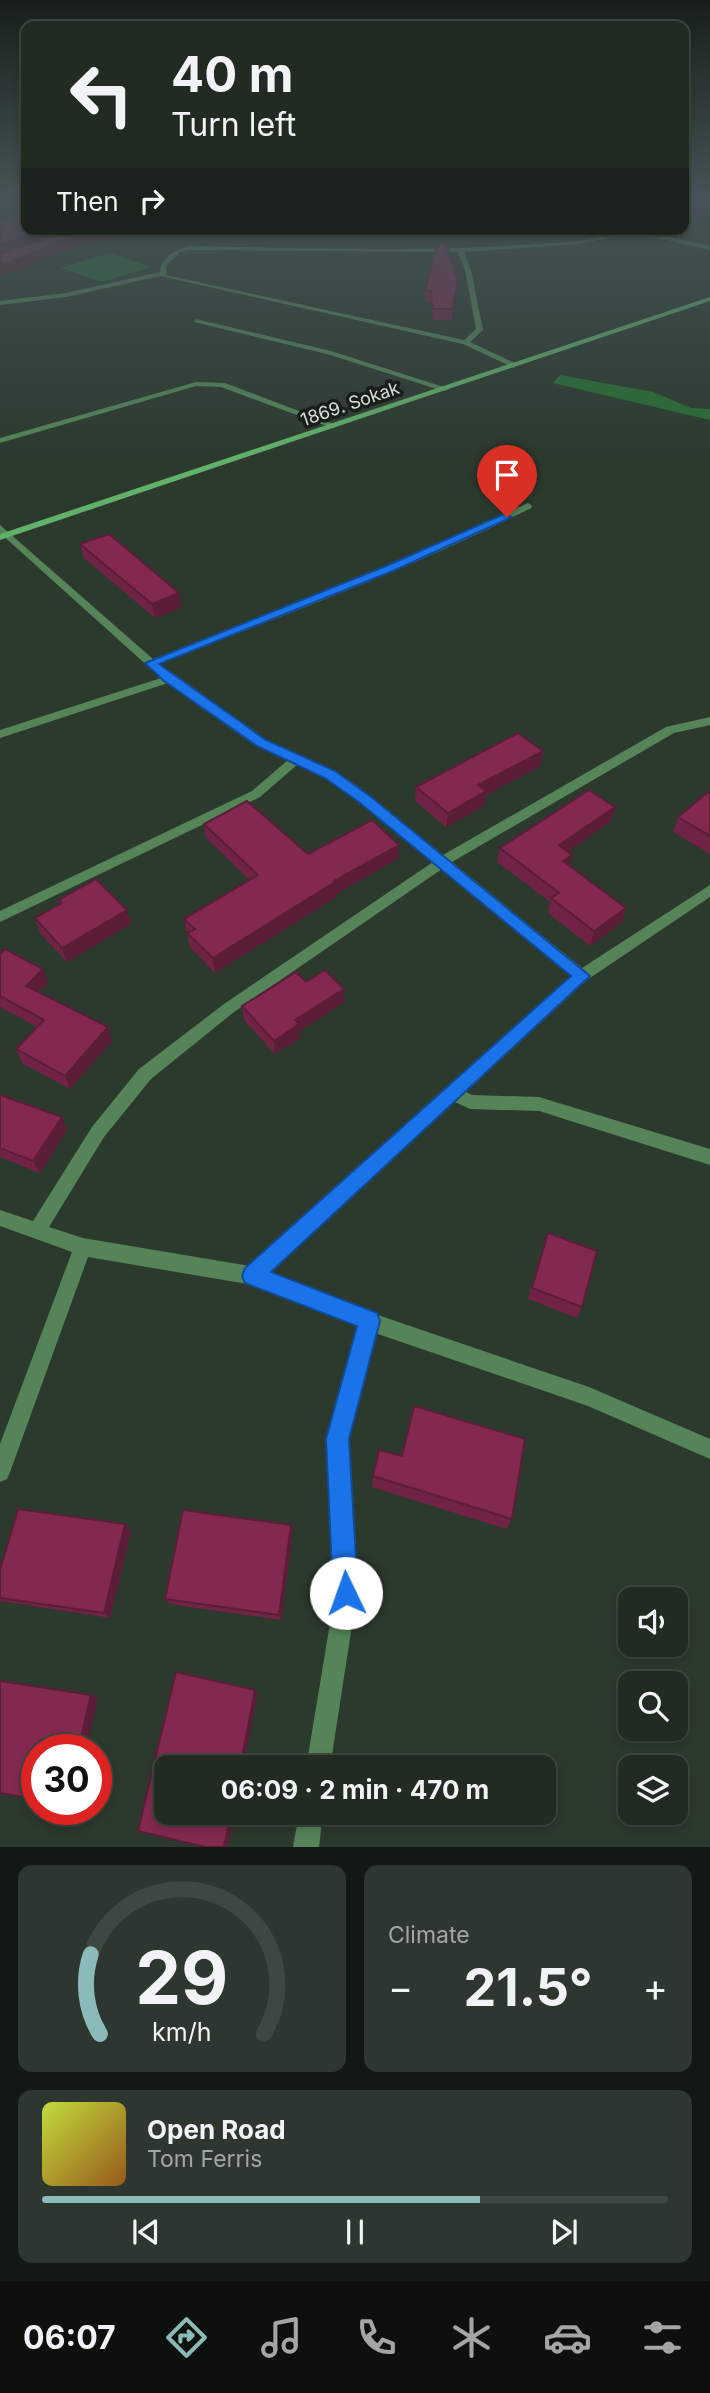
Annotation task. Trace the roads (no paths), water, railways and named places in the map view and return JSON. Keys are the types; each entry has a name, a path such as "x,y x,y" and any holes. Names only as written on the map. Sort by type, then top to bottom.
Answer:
{"main road":[{"name":"1869. Sokak","path":"3,533 335,426 710,299"}],"street":[{"path":"0,303 66,295 109,285"},
{"path":"205,285 465,342 514,366"},
{"path":"465,342 480,330 471,285"},
{"path":"196,321 329,352 446,389"},
{"path":"0,441 196,384 222,384 335,426"},
{"path":"151,663 390,569 486,528 528,506"},
{"path":"3,533 169,679 261,743 330,774 404,828 582,976"},
{"path":"0,734 169,679"},
{"path":"37,1231 98,1132 145,1074 229,1008 442,862 670,730 710,721"},
{"path":"0,917 256,794 297,759"},
{"path":"253,1276 582,976 710,890"},
{"path":"455,1094 470,1102 539,1104 710,1157"},
{"path":"0,1218 83,1247 253,1276 369,1321 589,1397 710,1449"},
{"path":"0,1472 83,1247"},
{"path":"320,1755 346,1593 337,1439 369,1321"},
{"path":"306,1847 309,1825"}]}
